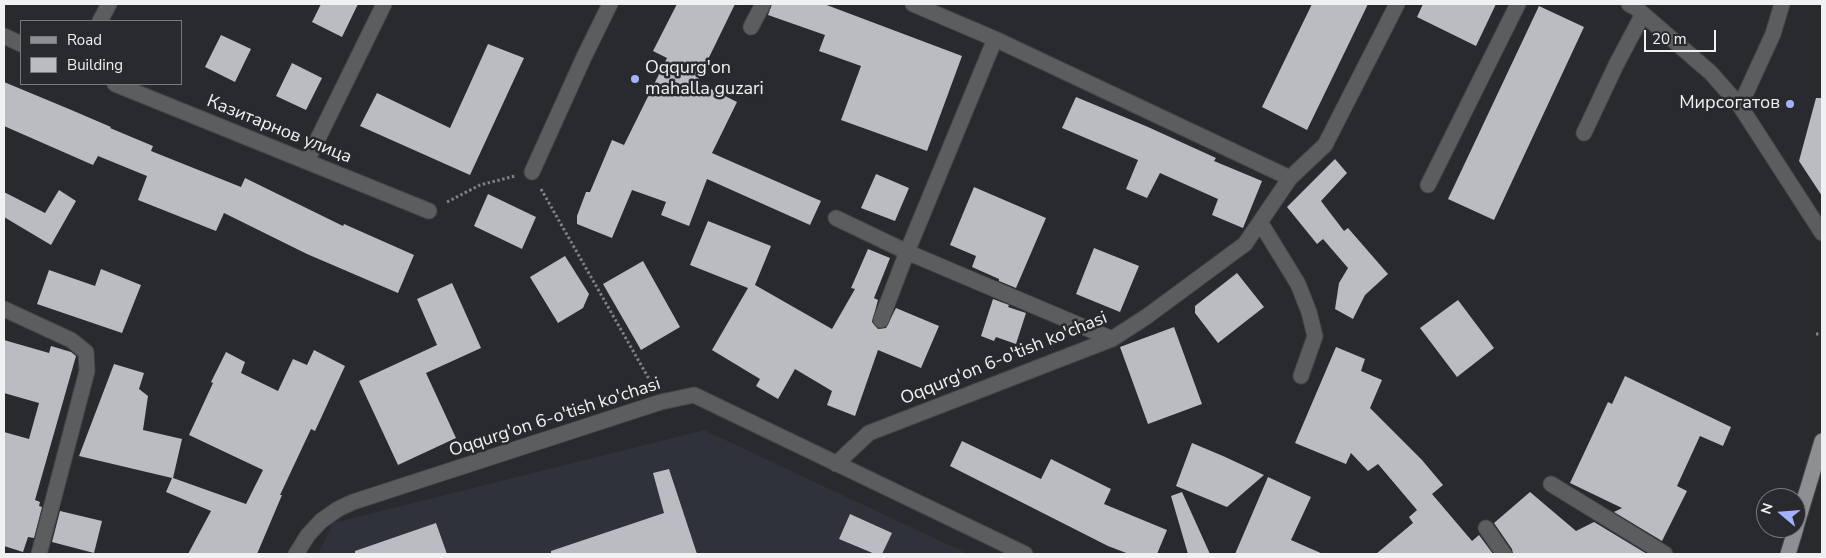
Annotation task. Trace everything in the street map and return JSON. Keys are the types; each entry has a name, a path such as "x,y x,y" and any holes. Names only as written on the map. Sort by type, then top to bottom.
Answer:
{"main road":[{"path":"1806,495 1822,441"},
{"path":"1788,554 1793,538"}],"street":[{"path":"101,20 109,4"},
{"path":"307,161 384,4"},
{"path":"532,172 610,4"},
{"path":"751,27 763,4"},
{"path":"913,4 996,39 1290,178"},
{"name":"Oqqurg'on 6-o'tish ko'chasi","path":"836,464 868,433 1112,339 1146,317 1246,244 1290,178 1324,145 1397,4"},
{"path":"1428,185 1518,4"},
{"path":"1629,4 1712,73 1740,106 1822,233"},
{"path":"1740,106 1773,34 1782,4"},
{"path":"1584,133 1616,65 1643,14"},
{"path":"4,36 20,44"},
{"path":"881,320 907,252 996,39"},
{"name":"Казитарнов улица","path":"117,85 429,211"},
{"path":"836,218 907,252 1112,339"},
{"path":"1260,222 1298,284 1310,312 1316,336 1301,376"},
{"path":"4,309 71,340 86,352 87,371 39,554"},
{"name":"Oqqurg'on 6-o'tish ko'chasi","path":"296,554 308,535 321,521 338,509 353,502 662,402 694,395 1025,554"},
{"path":"1551,484 1665,554"},
{"path":"1486,528 1504,554"}],"path":[{"path":"429,211 480,185 532,172 662,402"},
{"path":"1816,334 1822,334"}],"shaded area":[{"path":"704,430 968,554 318,554 333,523"}],"building":[{"path":"321,4 358,4 342,37 312,22"},
{"path":"677,4 735,4 697,82 737,102 712,153 821,201 810,225 707,179 689,226 661,215 666,202 632,190 612,238 577,224 577,216 586,192 590,192 612,140 624,145 667,58 653,51"},
{"path":"772,4 824,4 962,56 927,151 841,120 861,66 819,51 825,35 768,15"},
{"path":"1312,4 1368,4 1307,130 1262,107"},
{"path":"1423,4 1496,4 1476,46 1417,17"},
{"path":"1539,6 1584,27 1494,220 1448,199"},
{"path":"221,35 251,49 235,82 205,67"},
{"path":"488,44 524,58 470,175 360,126 377,93 450,128"},
{"path":"292,63 322,78 306,110 276,96"},
{"path":"4,82 153,146 151,151 241,187 245,178 343,226 344,224 414,255 398,293 307,254 224,213 216,231 138,200 147,176 98,156 93,165 4,126"},
{"path":"1076,97 1148,127 1216,158 1214,161 1262,181 1243,228 1212,215 1218,199 1160,173 1147,198 1126,189 1138,160 1062,128"},
{"path":"1816,98 1822,98 1822,196 1799,161"},
{"path":"1335,159 1347,173 1321,201 1344,231 1348,228 1388,274 1365,295 1353,319 1335,309 1339,283 1348,268 1323,239 1317,244 1287,207"},
{"path":"876,174 909,188 895,221 861,208"},
{"path":"974,187 1046,218 1016,288 972,267 976,256 950,245"},
{"path":"59,190 76,201 51,245 4,217 4,192 45,213"},
{"path":"488,194 536,217 522,249 474,226"},
{"path":"708,221 771,246 755,285 832,329 855,289 851,288 868,249 890,258 874,298 878,300 872,322 878,329 886,328 896,308 939,326 921,368 878,350 855,416 827,405 832,391 795,369 778,399 756,386 760,379 712,350 748,288 690,265"},
{"path":"1094,248 1139,266 1120,312 1076,294"},
{"path":"565,256 589,294 583,308 558,323 530,277"},
{"path":"643,261 680,327 641,350 603,284"},
{"path":"101,269 141,285 122,333 37,304 49,270 95,286"},
{"path":"1237,273 1264,307 1218,343 1195,313 1195,306"},
{"path":"452,283 481,348 426,373 456,438 398,465 359,381 437,345 417,299"},
{"path":"993,299 1009,305 1008,307 1026,313 1016,344 996,337 994,341 981,336"},
{"path":"1458,300 1494,348 1457,377 1420,328"},
{"path":"1174,327 1202,404 1148,424 1120,347"},
{"path":"4,340 49,353 51,346 71,352 76,356 35,500 40,502 39,506 42,507 34,538 28,537 23,552 4,546 4,432 29,439 39,403 4,393"},
{"path":"1336,347 1365,359 1361,371 1382,380 1370,408 1422,460 1443,485 1432,494 1472,541 1479,535 1493,554 1376,554 1413,523 1409,517 1417,510 1378,464 1368,471 1351,453 1346,464 1295,443"},
{"path":"314,350 345,366 315,431 311,429 280,495 282,495 257,554 188,554 211,511 166,492 172,478 79,456 114,364 144,373 139,389 148,396 143,430 182,439 173,478 246,504 263,470 189,435 213,383 211,382 226,352 245,362 241,373 278,391 293,359 307,365"},
{"path":"1625,376 1731,427 1723,446 1700,436 1677,486 1687,491 1662,541 1614,512 1622,508 1570,483 1608,402 1612,404"},
{"path":"962,441 1041,479 1051,459 1111,489 1104,504 1167,530 1157,554 1129,554 1108,546 950,466"},
{"path":"1192,443 1264,475 1227,507 1176,486"},
{"path":"669,469 697,554 551,554 551,551 664,513 653,473"},
{"path":"1268,477 1311,497 1291,540 1323,554 1235,554"},
{"path":"1182,492 1210,554 1188,554 1171,496"},
{"path":"1530,492 1576,531 1594,522 1647,554 1513,554 1512,549 1494,523"},
{"path":"60,511 102,521 94,553 52,542"},
{"path":"850,514 892,533 882,554 875,554 839,539"},
{"path":"436,523 447,554 355,554 355,551"}],"place":[{"name":"Oqqurg'on mahalla guzari","path":"635,79"},
{"name":"Мирсогатов","path":"1790,104"}]}
